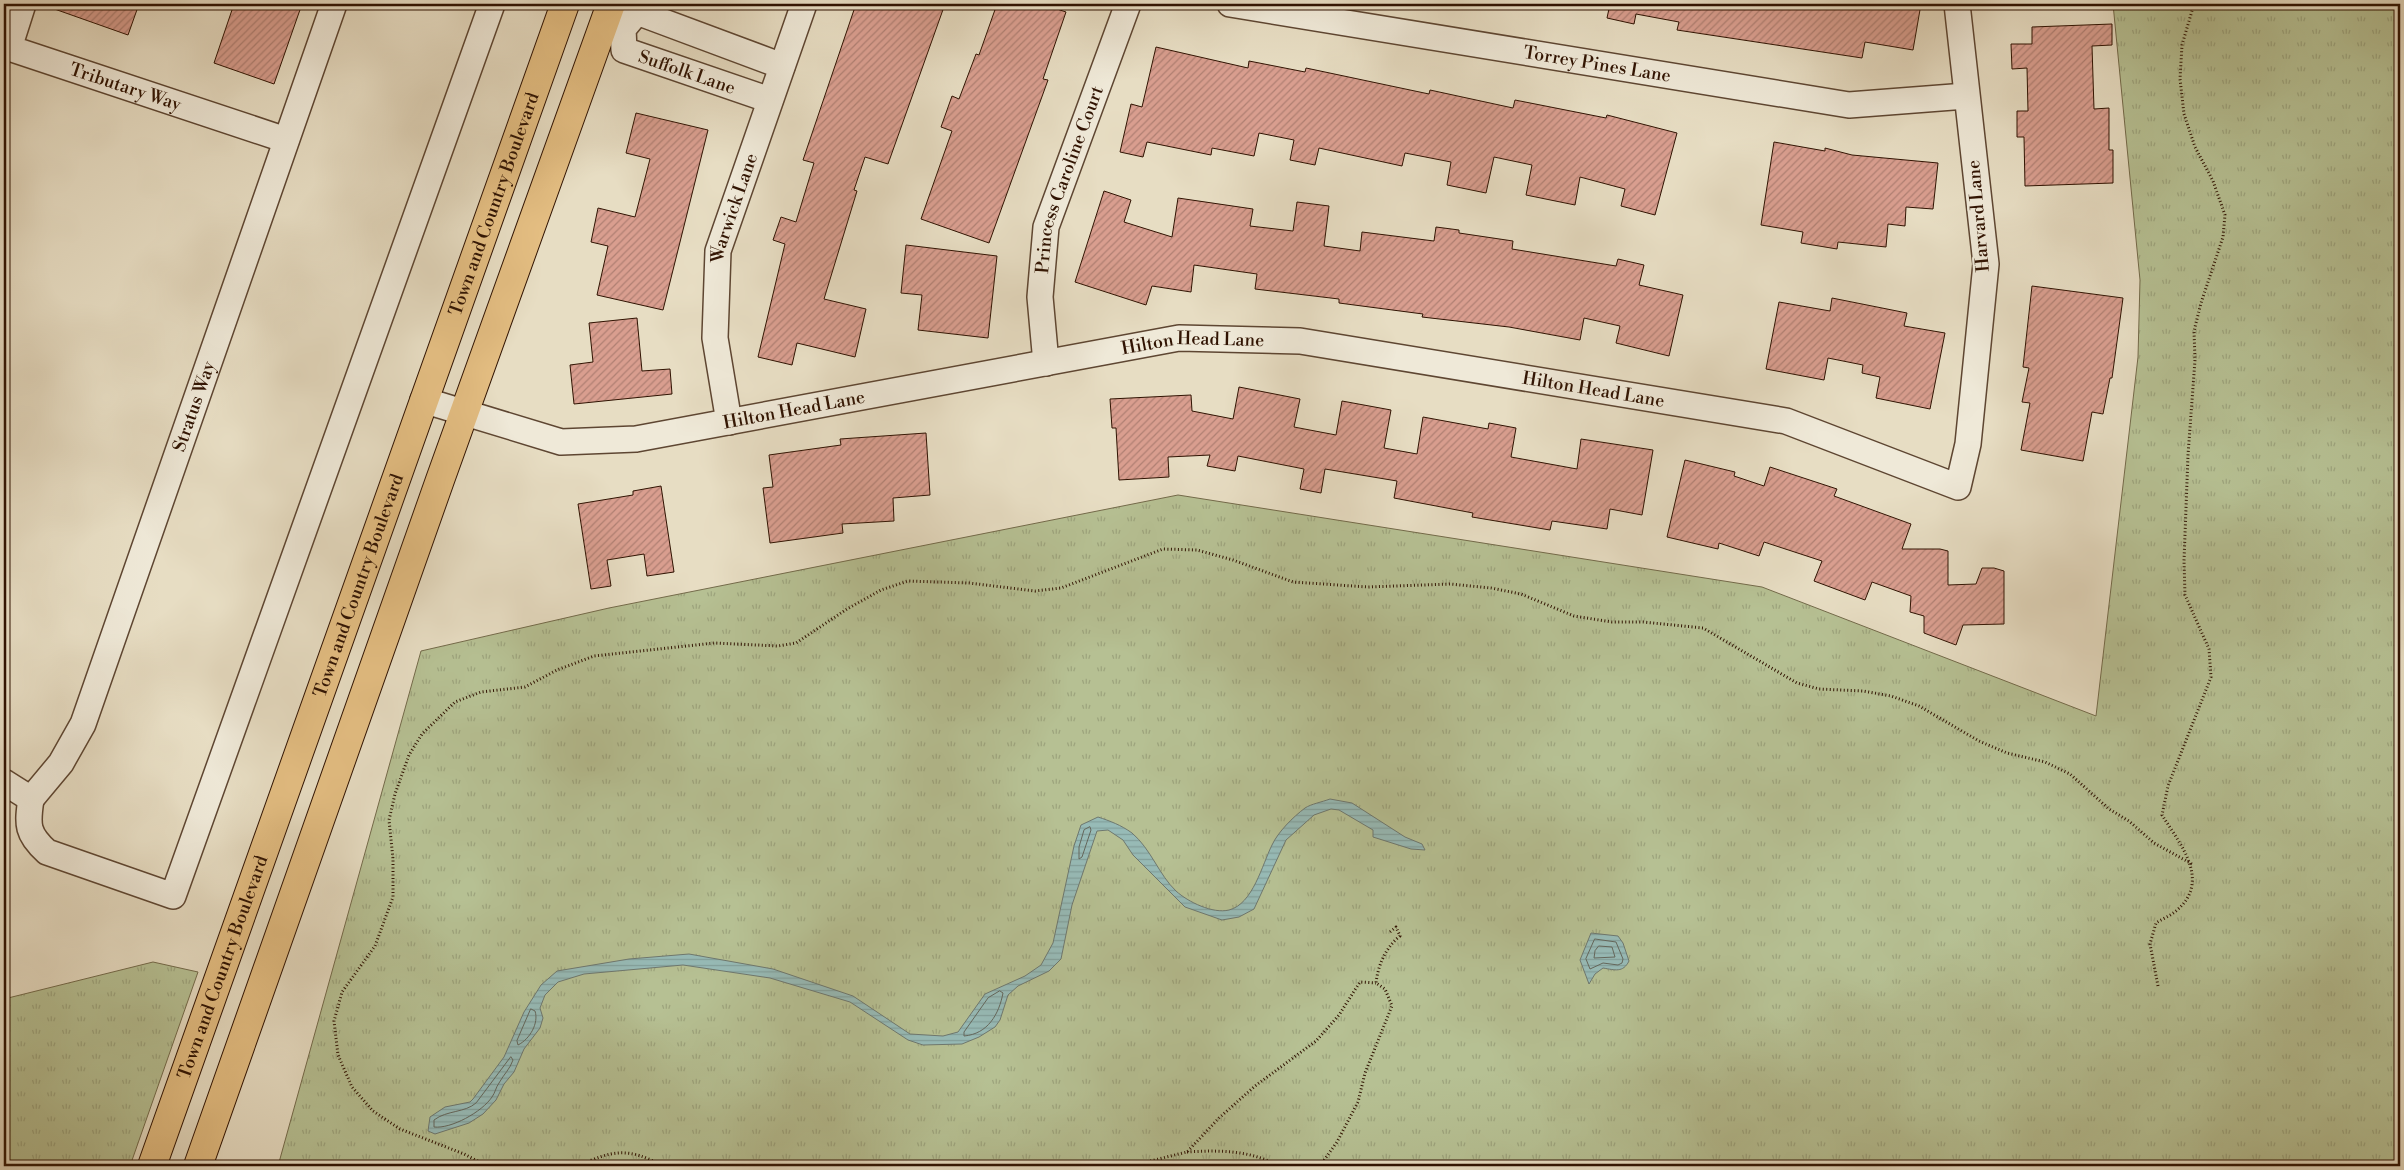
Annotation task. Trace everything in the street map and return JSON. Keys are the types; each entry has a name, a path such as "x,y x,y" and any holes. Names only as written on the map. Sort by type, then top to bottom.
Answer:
{"main road":[{"name":"Town and Country Boulevard","path":"152,1166 423,400 558,6"},
{"path":"198,1166 464,413 613,19"}],"street":[{"name":"Tributary Way","path":"23,4 7,57 286,140"},
{"name":"Stratus Way","path":"31,799 61,763 83,724 334,4"},
{"path":"4,782 31,799 27,823 34,840 47,852 173,896 492,4"},
{"name":"Warwick Lane","path":"729,422 715,338 718,251 804,4"},
{"name":"Princess Caroline Court","path":"1046,363 1040,297 1046,227 1128,4"},
{"name":"Torrey Pines Lane","path":"1230,4 1849,106 1966,96"},
{"name":"Harvard Lane","path":"1957,4 1986,264 1968,444 1958,487"},
{"name":"Suffolk Lane","path":"770,100 624,50 613,19 637,12 782,66"},
{"name":"Hilton Head Lane","path":"423,400 561,442 636,439 1179,338 1300,341 1786,420 1958,487"}],"path":[{"path":"2158,986 2150,944 2156,922 2176,911 2191,891 2192,864 2162,815 2168,786 2211,677 2209,649 2185,595 2184,561 2188,455 2195,360 2194,331 2201,303 2224,237 2226,215 2213,181 2195,147 2184,114 2180,79 2182,45 2194,4"},
{"path":"487,1166 464,1154 400,1129 373,1111 352,1088 338,1055 334,1021 342,992 375,946 392,897 393,859 389,820 395,794 409,754 422,734 455,702 481,692 525,687 557,670 594,656 714,643 778,646 796,643 847,609 881,590 908,581 969,584 1035,591 1068,586 1163,549 1197,550 1233,560 1293,582 1368,587 1450,584 1491,588 1521,594 1574,616 1612,622 1651,622 1703,628 1797,683 1819,689 1862,691 1891,696 1919,706 1979,741 2007,753 2045,762 2070,774 2108,809 2154,843 2192,864"},
{"path":"1376,983 1378,971 1391,943 1400,936 1396,927 1390,932"},
{"path":"1187,1152 1219,1118 1255,1086 1316,1041 1339,1015 1360,982 1376,983 1385,990 1392,1006 1365,1073 1358,1102 1337,1142 1320,1166"},
{"path":"1130,1166 1187,1152 1221,1150 1264,1158 1279,1166"},
{"path":"578,1166 616,1152 634,1154 663,1166"}],"green space":[{"path":"2113,4 2400,4 2400,1166 278,1166 421,651 609,608 1178,495 1762,587 2096,716 2138,357 2140,280"},
{"path":"153,962 198,972 130,1166 4,1166 4,999"}],"water":[{"path":"1330,799 1352,803 1405,837 1422,844 1425,850 1411,849 1373,837 1373,830 1339,810 1331,809 1314,815 1286,840 1254,909 1239,917 1222,920 1185,907 1133,855 1123,840 1108,830 1097,831 1072,905 1061,959 1049,971 1018,986 1008,995 1000,1020 995,1027 979,1037 962,1044 923,1045 908,1040 850,1002 770,978 683,965 584,974 558,982 545,995 540,1008 543,1018 540,1028 524,1049 514,1072 504,1084 496,1100 483,1114 469,1123 435,1134 428,1131 430,1117 445,1107 470,1102 473,1099 504,1057 524,1012 541,985 557,971 629,959 689,954 773,969 853,996 910,1034 943,1036 958,1032 985,994 1025,976 1041,965 1053,943 1074,846 1081,825 1098,817 1128,830 1139,839 1176,891 1187,899 1208,909 1223,911 1237,906 1251,892 1272,845 1286,825 1305,808"},
{"path":"1591,933 1618,936 1623,943 1629,961 1621,969 1603,968 1595,974 1589,984 1580,960"}],"building":[{"path":"47,4 139,4 128,35 46,6"},
{"path":"234,4 302,4 274,84 214,63"},
{"path":"856,4 945,4 888,164 865,157 854,190 857,191 824,299 866,309 855,357 797,343 792,365 758,357 785,244 773,240 781,217 796,222 814,163 803,160"},
{"path":"997,4 1056,4 1054,8 1066,12 1043,79 1048,80 989,243 921,219 952,131 941,127 952,96 959,99 976,54 979,55"},
{"path":"1610,4 1921,4 1913,50 1865,42 1862,58 1677,30 1679,22 1636,14 1634,24 1607,18"},
{"path":"2112,24 2112,45 2092,46 2094,109 2109,108 2109,150 2113,150 2113,183 2025,186 2024,137 2017,137 2017,111 2028,111 2027,68 2012,69 2011,44 2032,44 2032,27"},
{"path":"1156,47 1248,68 1249,61 1305,72 1306,68 1429,94 1430,90 1513,108 1515,100 1606,118 1607,115 1677,133 1655,215 1621,206 1625,189 1580,177 1575,205 1526,195 1532,165 1494,157 1486,193 1447,185 1451,162 1405,153 1402,166 1319,148 1315,165 1290,160 1294,140 1259,133 1254,156 1212,148 1211,155 1147,142 1143,157 1120,152 1131,104 1142,107"},
{"path":"636,113 708,130 663,310 597,295 608,246 591,242 598,208 635,217 650,159 626,153"},
{"path":"1774,142 1825,151 1825,148 1852,155 1938,163 1933,209 1906,207 1905,226 1888,224 1886,247 1838,242 1837,249 1801,243 1803,232 1761,225"},
{"path":"1104,191 1131,200 1124,222 1172,237 1178,198 1253,209 1250,226 1293,231 1297,202 1329,206 1324,246 1360,251 1362,232 1434,241 1436,227 1459,230 1459,233 1513,241 1512,249 1616,266 1618,259 1644,265 1639,285 1683,295 1669,356 1616,343 1620,326 1584,318 1580,340 1509,327 1422,317 1423,314 1339,303 1339,299 1255,289 1257,274 1194,265 1191,292 1152,286 1146,305 1075,282"},
{"path":"906,245 997,256 988,338 918,330 922,295 901,293"},
{"path":"2032,286 2123,298 2112,378 2110,378 2103,414 2092,412 2083,461 2021,450 2030,403 2022,402 2029,368 2023,367"},
{"path":"1832,298 1907,313 1904,326 1945,333 1930,409 1876,398 1880,377 1862,373 1863,365 1828,358 1824,380 1766,369 1779,302 1830,311"},
{"path":"637,318 642,371 670,369 672,394 574,404 570,365 593,362 589,323"},
{"path":"1239,387 1300,399 1294,427 1336,435 1342,401 1391,410 1384,448 1417,454 1423,417 1488,429 1489,423 1516,428 1511,457 1577,469 1581,439 1653,450 1642,515 1610,509 1607,529 1552,521 1550,530 1472,517 1473,513 1394,498 1397,481 1325,469 1321,493 1300,489 1304,469 1238,456 1235,471 1207,466 1210,455 1168,457 1169,477 1119,480 1116,428 1112,428 1110,399 1191,395 1192,411 1233,419"},
{"path":"926,433 930,495 893,498 894,521 842,524 843,533 770,543 763,488 773,487 769,455 841,445 840,439"},
{"path":"1685,460 1735,472 1734,476 1764,486 1770,467 1837,489 1834,496 1911,524 1902,549 1940,549 1948,551 1948,585 1976,584 1982,568 1994,568 2004,571 2004,624 1963,625 1956,645 1924,633 1924,616 1910,612 1911,596 1872,582 1865,600 1814,581 1822,561 1764,542 1759,556 1719,543 1718,549 1667,537"},
{"path":"661,486 674,572 647,576 644,554 607,560 611,586 591,589 578,504 633,495 633,491"}]}
